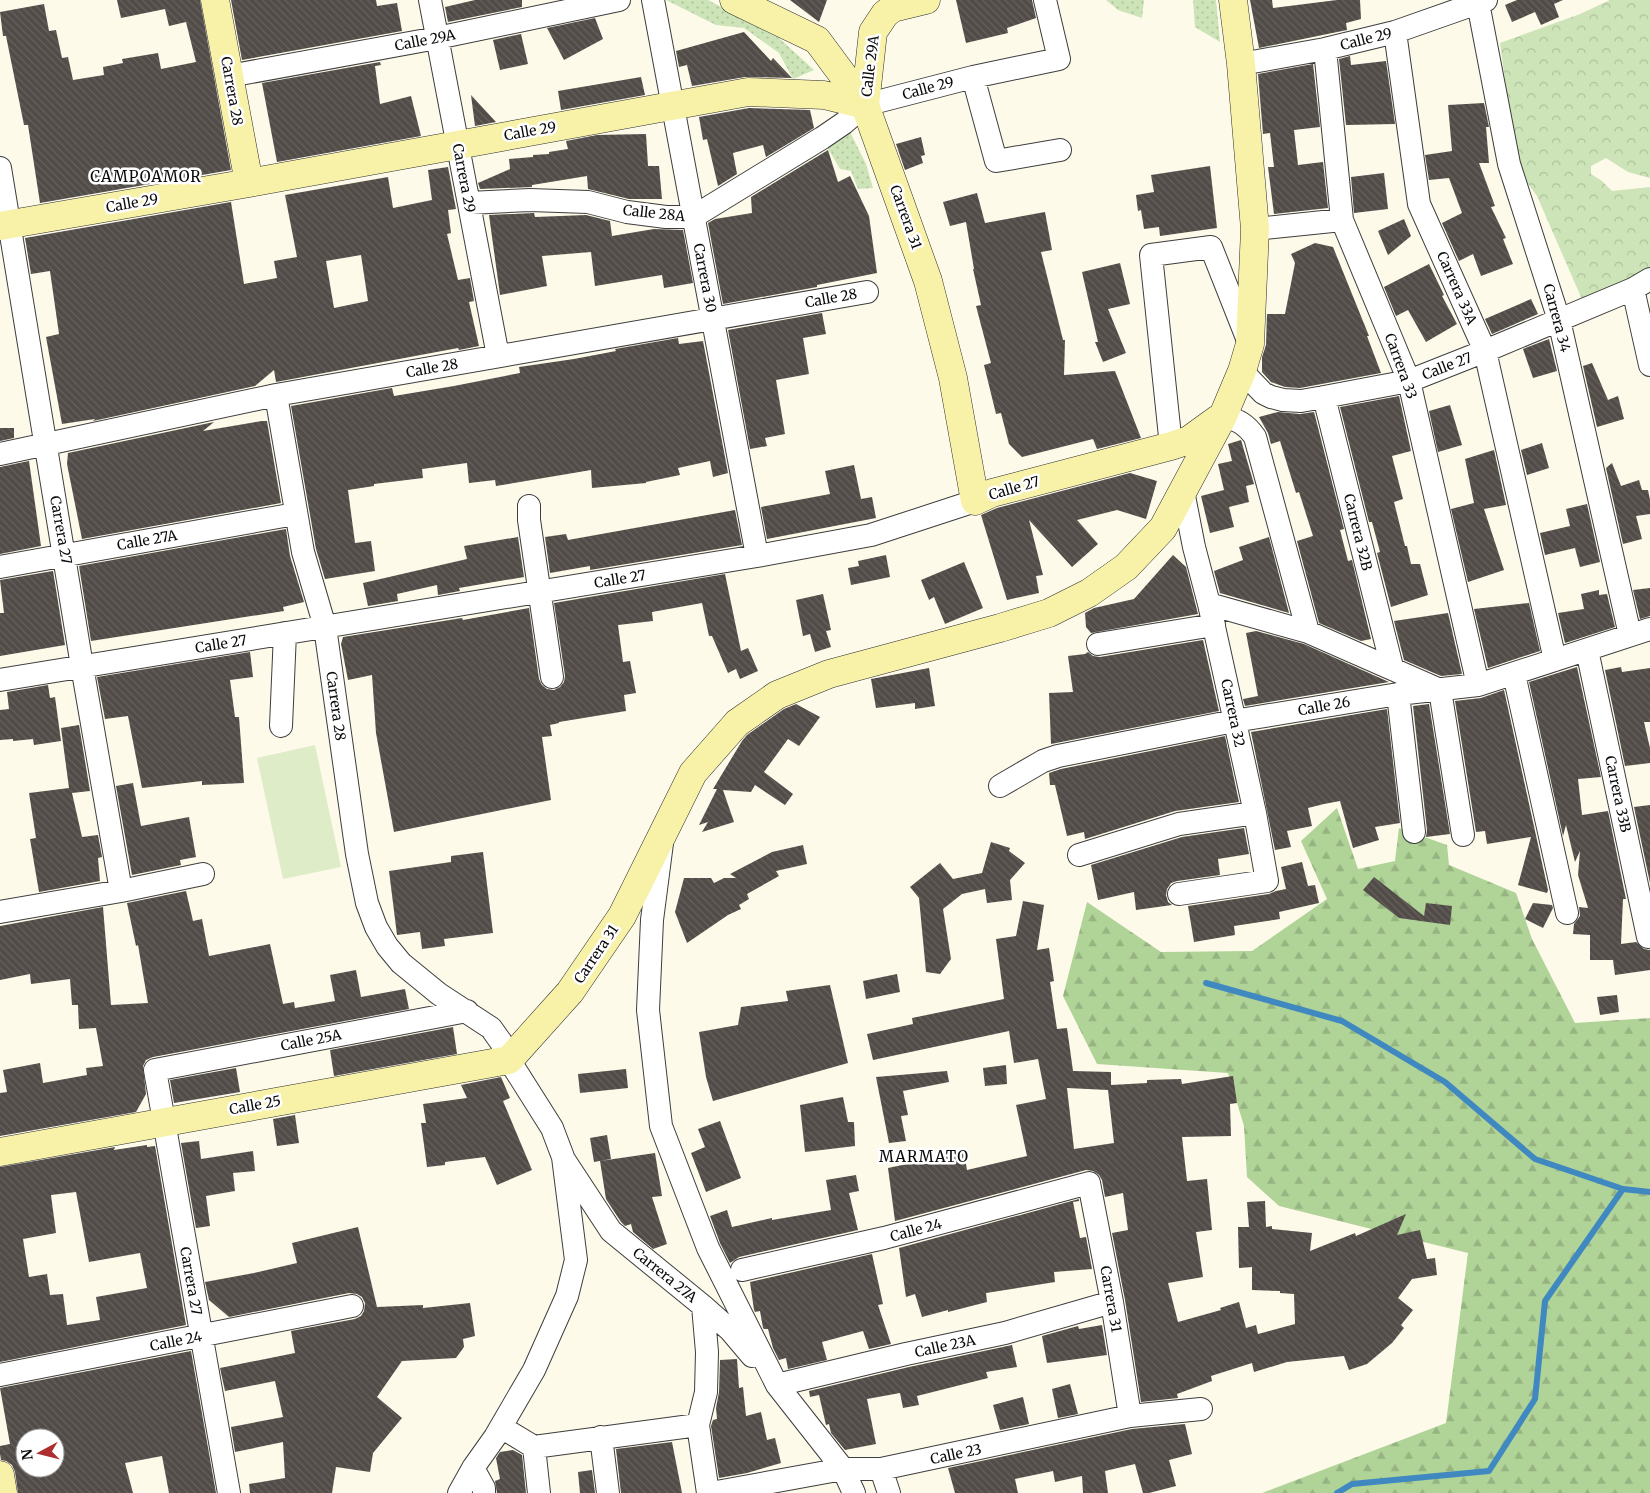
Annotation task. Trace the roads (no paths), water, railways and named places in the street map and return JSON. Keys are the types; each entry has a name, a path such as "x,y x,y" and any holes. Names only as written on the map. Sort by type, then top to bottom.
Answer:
{"street":[{"name":"Carrera 28","path":"215,0 249,183"},
{"name":"Carrera 29","path":"430,0 498,356"},
{"name":"Calle 29A","path":"229,76 438,38 619,0"},
{"name":"Carrera 30","path":"653,0 757,556"},
{"name":"Carrera 31","path":"734,0 817,40 866,105 928,281 953,378 975,501"},
{"name":"Calle 29A","path":"866,105 873,32 885,14 894,8 926,0"},
{"name":"Calle 29","path":"5,225 249,183 748,92 824,95 866,105 973,77 1059,59 1045,0"},
{"name":"Carrera 31","path":"510,1060 570,992 622,916 693,773 737,723 777,695 829,674 1049,613 1089,593 1126,567 1164,528 1223,416 1242,371 1250,344 1255,229 1241,64 1233,0"},
{"name":"Calle 29","path":"1241,64 1325,49 1395,32 1482,1"},
{"name":"Carrera 34","path":"1482,1 1509,164 1559,320 1640,632"},
{"name":"Carrera 33A","path":"1395,32 1419,204 1485,351 1555,660"},
{"name":"Carrera 33","path":"1325,49 1342,220 1409,380 1478,686"},
{"path":"973,77 996,161 1060,150"},
{"name":"Calle 28A","path":"469,203 530,200 588,202 627,212 666,217 693,217 822,138 866,105"},
{"name":"Carrera 27","path":"0,168 5,225 46,444 82,666 122,891"},
{"path":"1255,229 1342,220"},
{"path":"1171,446 1151,255 1211,246 1250,344"},
{"name":"Calle 27","path":"1242,371 1263,394 1271,398 1301,400 1409,380 1485,351 1642,284"},
{"path":"1642,284 1650,366"},
{"name":"Calle 28","path":"0,454 276,395 867,292"},
{"name":"Carrera 28","path":"276,395 303,552 325,627 357,854 366,903 376,927 387,946 401,963 439,994 491,1028 552,1128 563,1157"},
{"name":"Carrera 32B","path":"1324,397 1392,668"},
{"name":"Calle 27","path":"0,680 757,556 871,535 975,501 992,493 1189,440 1223,416"},
{"path":"1223,416 1239,420 1248,427 1255,437 1308,632"},
{"name":"Carrera 32","path":"1179,894 1267,881 1255,813 1183,491"},
{"path":"528,506 552,677"},
{"name":"Calle 27A","path":"0,567 295,514"},
{"path":"1164,528 1194,547"},
{"path":"1098,644 1212,614 1308,632 1440,690 1463,835"},
{"name":"Calle 26","path":"1000,786 1042,760 1058,756 1234,721 1398,694 1478,686 1640,632"},
{"path":"281,726 286,633"},
{"name":"Carrera 33B","path":"1587,650 1648,937"},
{"path":"1514,674 1567,913"},
{"path":"1398,694 1414,832"},
{"path":"1079,855 1179,824 1255,813"},
{"path":"664,834 652,920 648,1010 661,1126 708,1248 777,1385 843,1469 854,1493"},
{"path":"0,912 122,891 203,874"},
{"name":"Calle 25A","path":"155,1070 467,1011"},
{"name":"Calle 25","path":"0,1152 510,1060"},
{"name":"Carrera 27","path":"155,1070 229,1493"},
{"path":"459,1493 534,1370 567,1296 576,1260 563,1157"},
{"name":"Carrera 27A","path":"563,1157 611,1230 730,1330 777,1385"},
{"name":"Carrera 31","path":"1089,1183 1112,1302 1130,1416"},
{"name":"Calle 24","path":"742,1270 884,1238 1089,1183"},
{"name":"Calle 23A","path":"777,1385 906,1354 1005,1333 1112,1302"},
{"name":"Calle 24","path":"0,1375 352,1306"},
{"path":"703,1306 707,1352 706,1392 698,1425 710,1493"},
{"name":"Calle 23","path":"710,1493 771,1488 843,1469 881,1470 1130,1416 1201,1409"},
{"path":"501,1427 534,1447 698,1425"},
{"path":"601,1437 608,1493"},
{"path":"534,1447 539,1493"},
{"path":"473,1468 484,1488 484,1493"},
{"path":"881,1470 889,1493"},
{"path":"0,1475 3,1493"}],"waterway":[{"path":"1206,983 1342,1021 1445,1082 1535,1159 1623,1189"},
{"path":"1337,1493 1352,1484 1489,1471 1535,1399 1545,1301 1623,1189 1650,1192"}],"district":[{"name":"CAMPOAMOR","path":"146,177"},
{"name":"MARMATO","path":"924,1157"}]}
